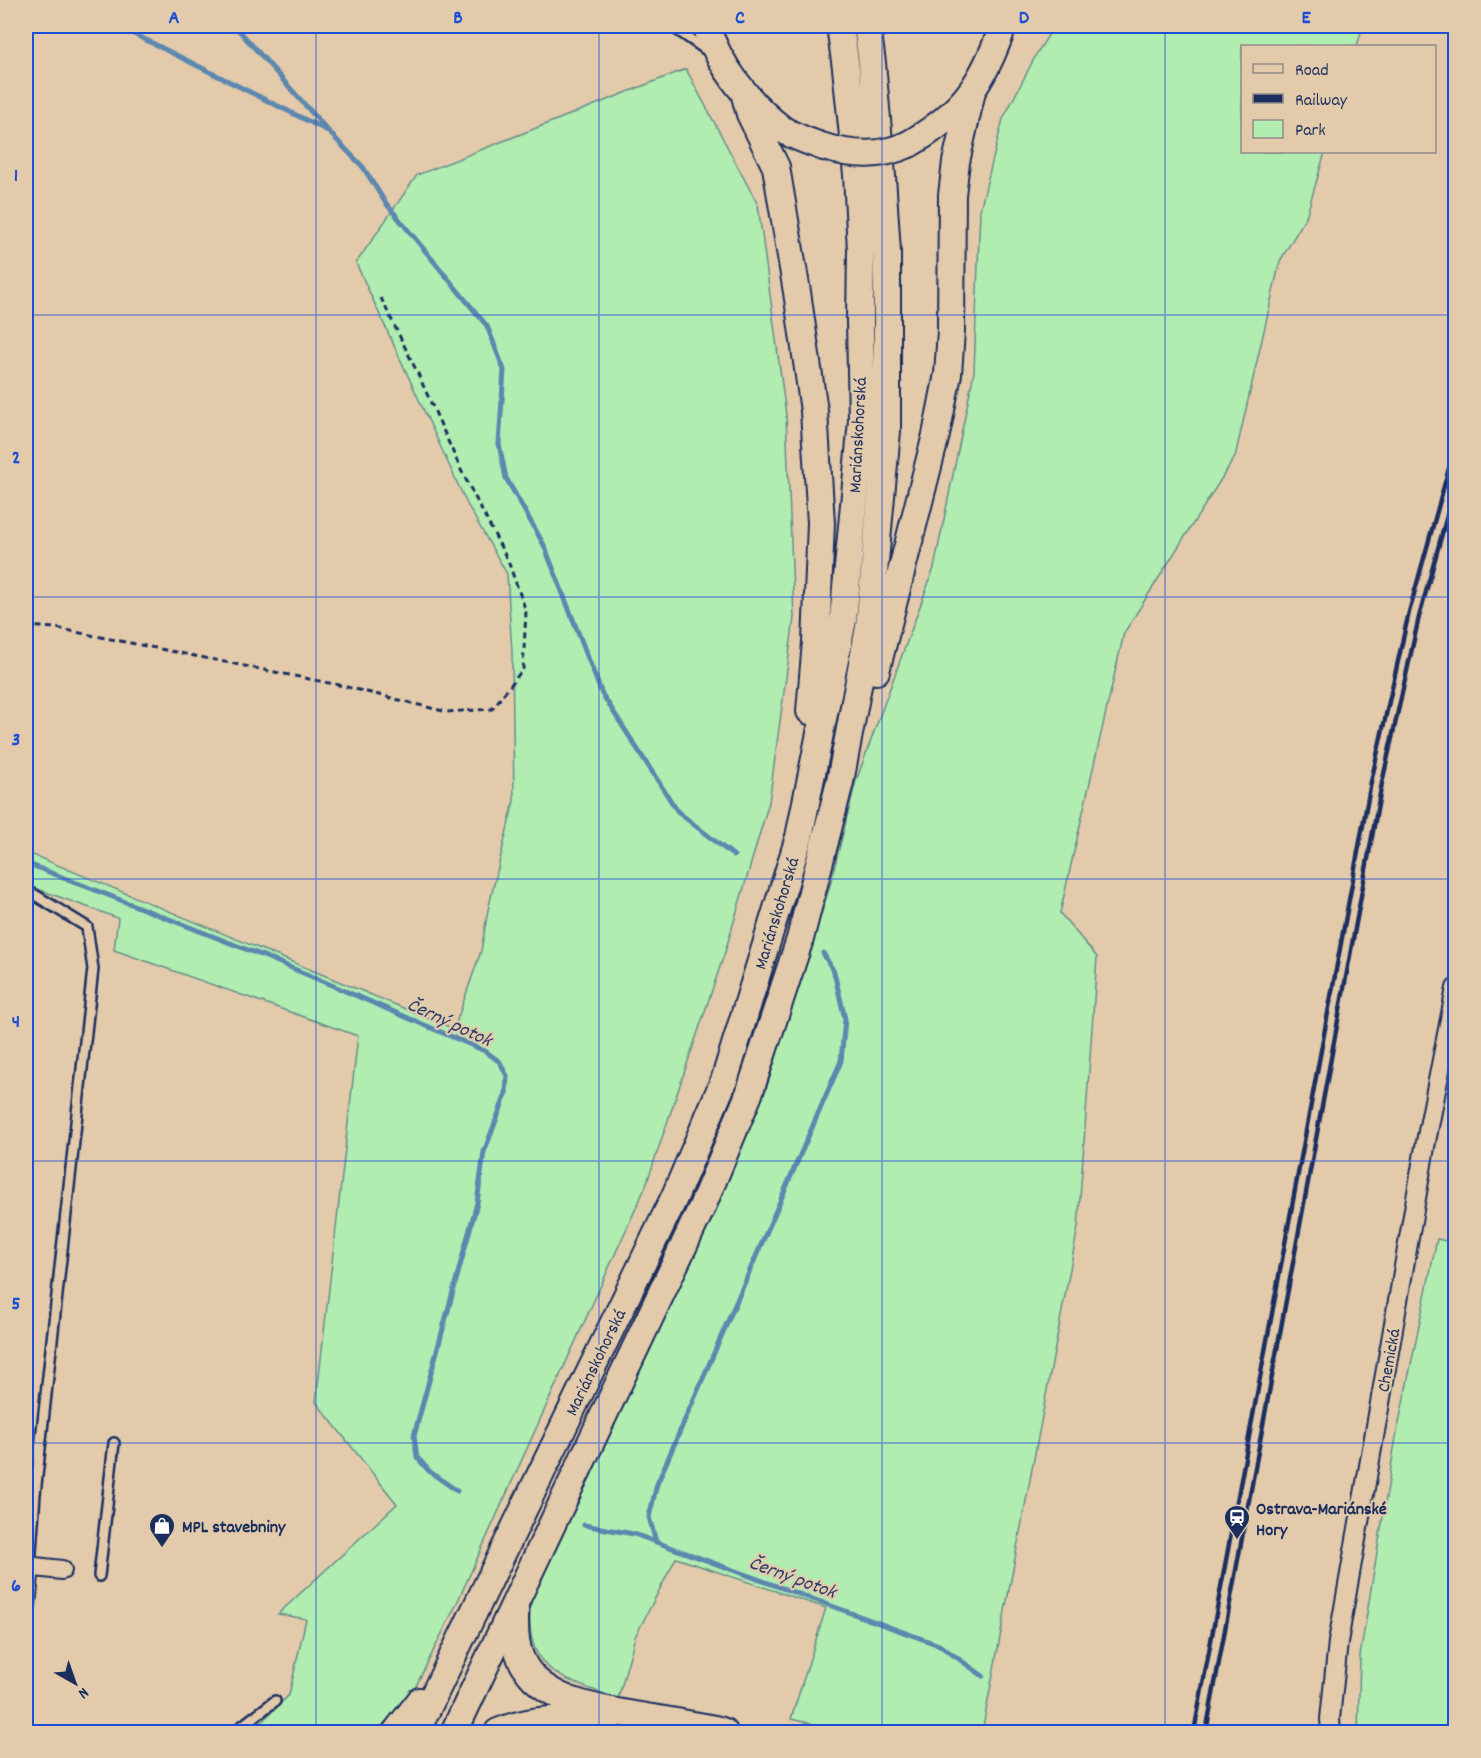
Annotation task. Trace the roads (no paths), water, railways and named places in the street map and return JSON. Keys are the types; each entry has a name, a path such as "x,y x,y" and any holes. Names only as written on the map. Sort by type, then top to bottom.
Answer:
{"main road":[{"path":"706,26 720,59 744,92 783,129 825,147 864,155 885,154 909,144 960,107 972,91 994,51 1003,26"},
{"name":"Mariánskohorská","path":"416,1732 684,1176 725,1078 799,837 843,620 862,421 861,250 857,175 840,26"},
{"name":"Mariánskohorská","path":"454,1732 702,1208 749,1094 800,939 840,782 869,627 887,432 887,252 867,26"},
{"path":"840,782 868,702 936,435 944,394 951,332 952,195 956,162 972,91"},
{"path":"744,92 750,114 776,167 814,411 821,523 816,642 799,837"},
{"path":"516,1603 516,1640 520,1657 529,1673 540,1684 553,1692 598,1709 724,1732"},
{"path":"396,1732 449,1663"},
{"path":"498,1732 521,1724 551,1719 578,1720 645,1732"}],"street":[{"name":"Chemická","path":"1331,1732 1330,1719 1338,1642 1455,988"},
{"path":"26,1606 28,1566 62,1570"}],"lane":[{"path":"673,27 720,59"},
{"path":"26,892 35,895 87,927 93,969 28,1566"},
{"path":"99,1576 114,1443"},
{"path":"26,1479 36,1481"},
{"path":"234,1732 275,1701"}],"waterway":[{"path":"118,26 326,130"},
{"path":"235,26 363,167 385,202 487,326 504,370 499,444 506,478 544,545 602,694 678,812 734,856"},
{"name":"Černý potok","path":"26,863 266,957 485,1051 500,1062 507,1076 506,1094 484,1152 477,1203 414,1436 417,1457 429,1471 457,1491"},
{"path":"656,1542 649,1517 657,1484 841,1061 845,1019 834,972 823,953"},
{"name":"Černý potok","path":"584,1525 634,1534 939,1645 983,1676"}],"railway":[{"path":"1194,1732 1371,782 1409,612 1456,443"},
{"path":"1206,1732 1382,783 1419,617 1456,483"}],"place":[{"name":"Ostrava-Mariánské Hory","path":"1237,1541"},
{"name":"MPL stavebniny","path":"162,1549"}]}
